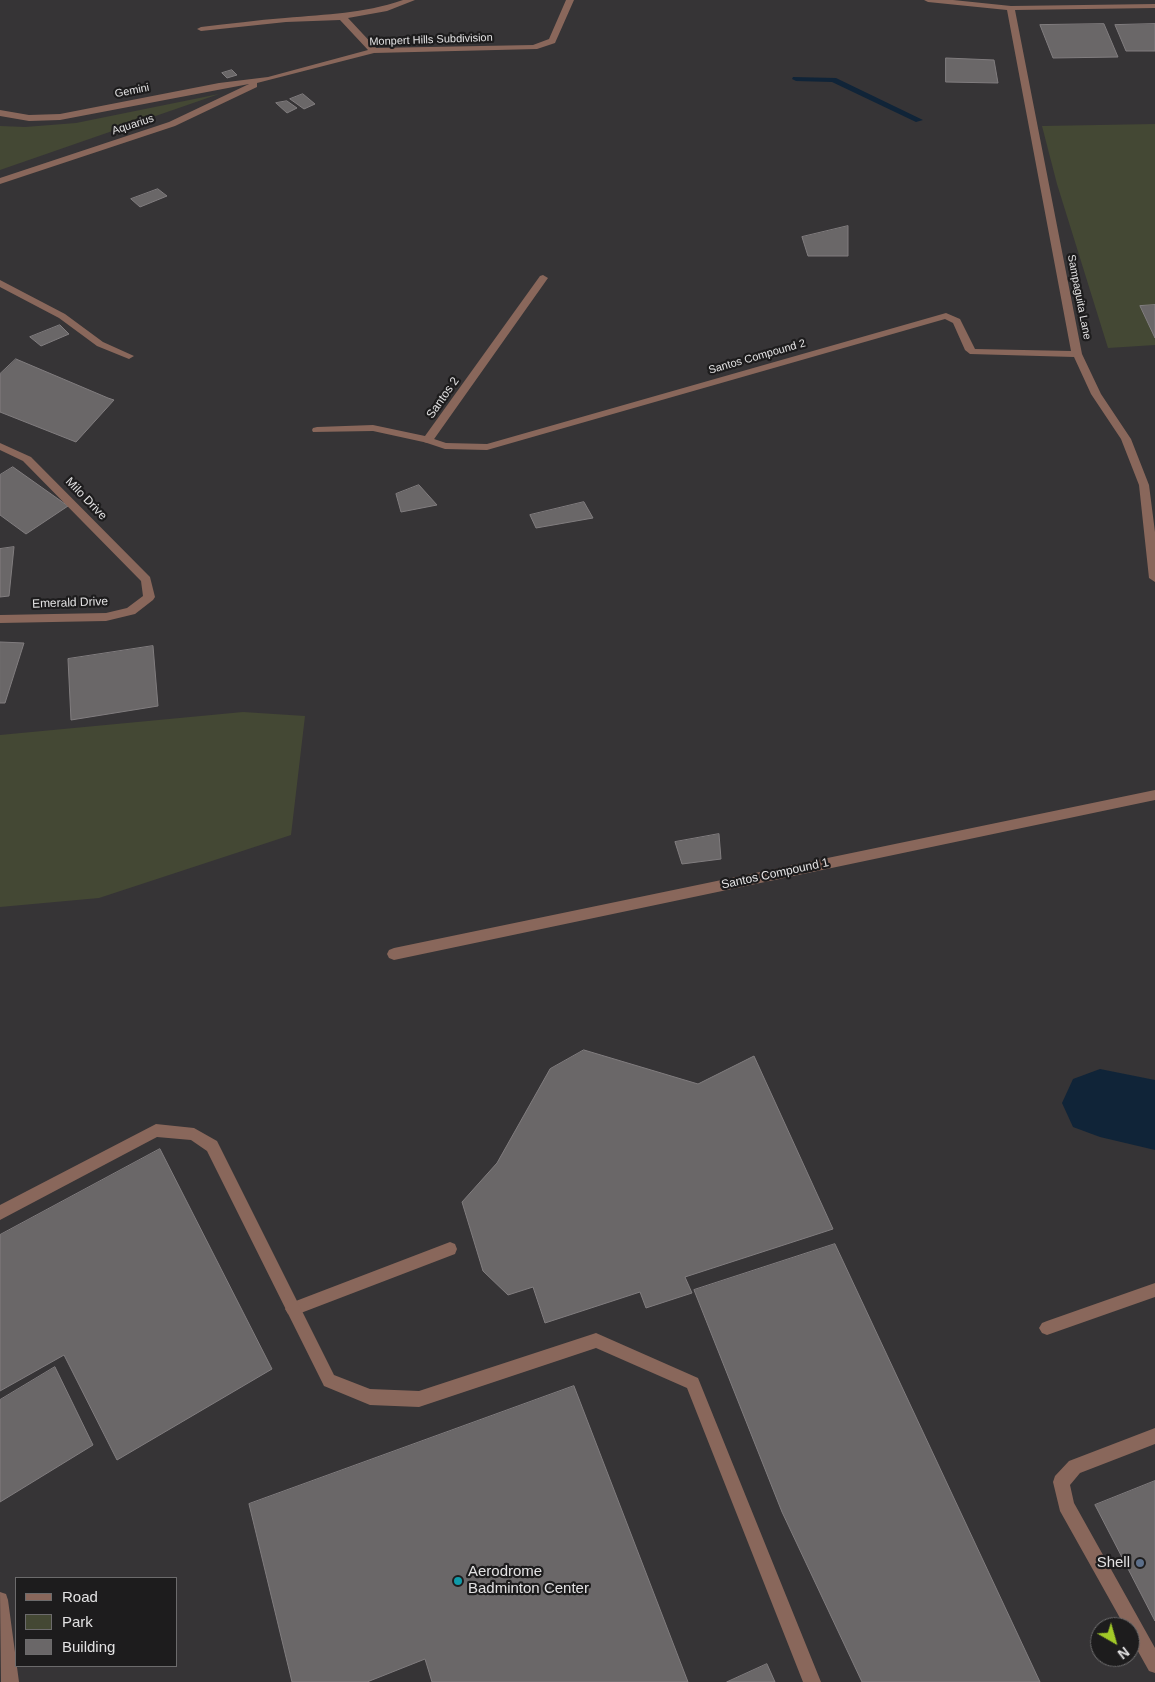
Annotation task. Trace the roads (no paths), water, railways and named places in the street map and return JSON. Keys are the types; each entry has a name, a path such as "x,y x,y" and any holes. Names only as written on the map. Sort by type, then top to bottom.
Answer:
{"street":[{"path":"201,29 286,20 342,17 384,9 411,0"},
{"name":"Monpert Hills Subdivision","path":"268,78 374,51 534,47 545,45 552,41 570,0"},
{"path":"928,0 1011,8 1155,6"},
{"name":"Sampaguita Lane","path":"1011,8 1077,354 1096,394 1126,439 1144,484 1155,578"},
{"path":"342,17 374,51"},
{"name":"Gemini","path":"0,113 29,118 60,116 268,78"},
{"name":"Aquarius","path":"0,181 172,124 268,78"},
{"name":"Santos 2","path":"428,440 543,278"},
{"path":"0,283 62,316 100,344 129,356"},
{"name":"Santos Compound 2","path":"428,440 445,446 487,447 946,316 957,321 970,350 973,352 1077,354"},
{"path":"317,430 373,428 428,440"},
{"name":"Milo Drive","path":"0,446 27,459 146,580"},
{"name":"Emerald Drive","path":"0,619 106,617 131,611 149,598 146,580"},
{"name":"Santos Compound 1","path":"394,954 1155,795"},
{"path":"0,1213 156,1130 194,1134 212,1146 329,1381 370,1397 420,1399 596,1340 693,1383 812,1682"},
{"path":"293,1308 450,1249"},
{"path":"1047,1328 1155,1290"},
{"path":"1155,1436 1075,1467 1062,1482 1066,1505 1155,1664"},
{"path":"0,1600 10,1682"}],"waterway":[{"path":"796,79 833,80 919,120"},
{"path":"1100,1103 1155,1115"}],"place":[{"name":"Shell","path":"1140,1563"},
{"name":"Aerodrome Badminton Center","path":"458,1581"}]}
